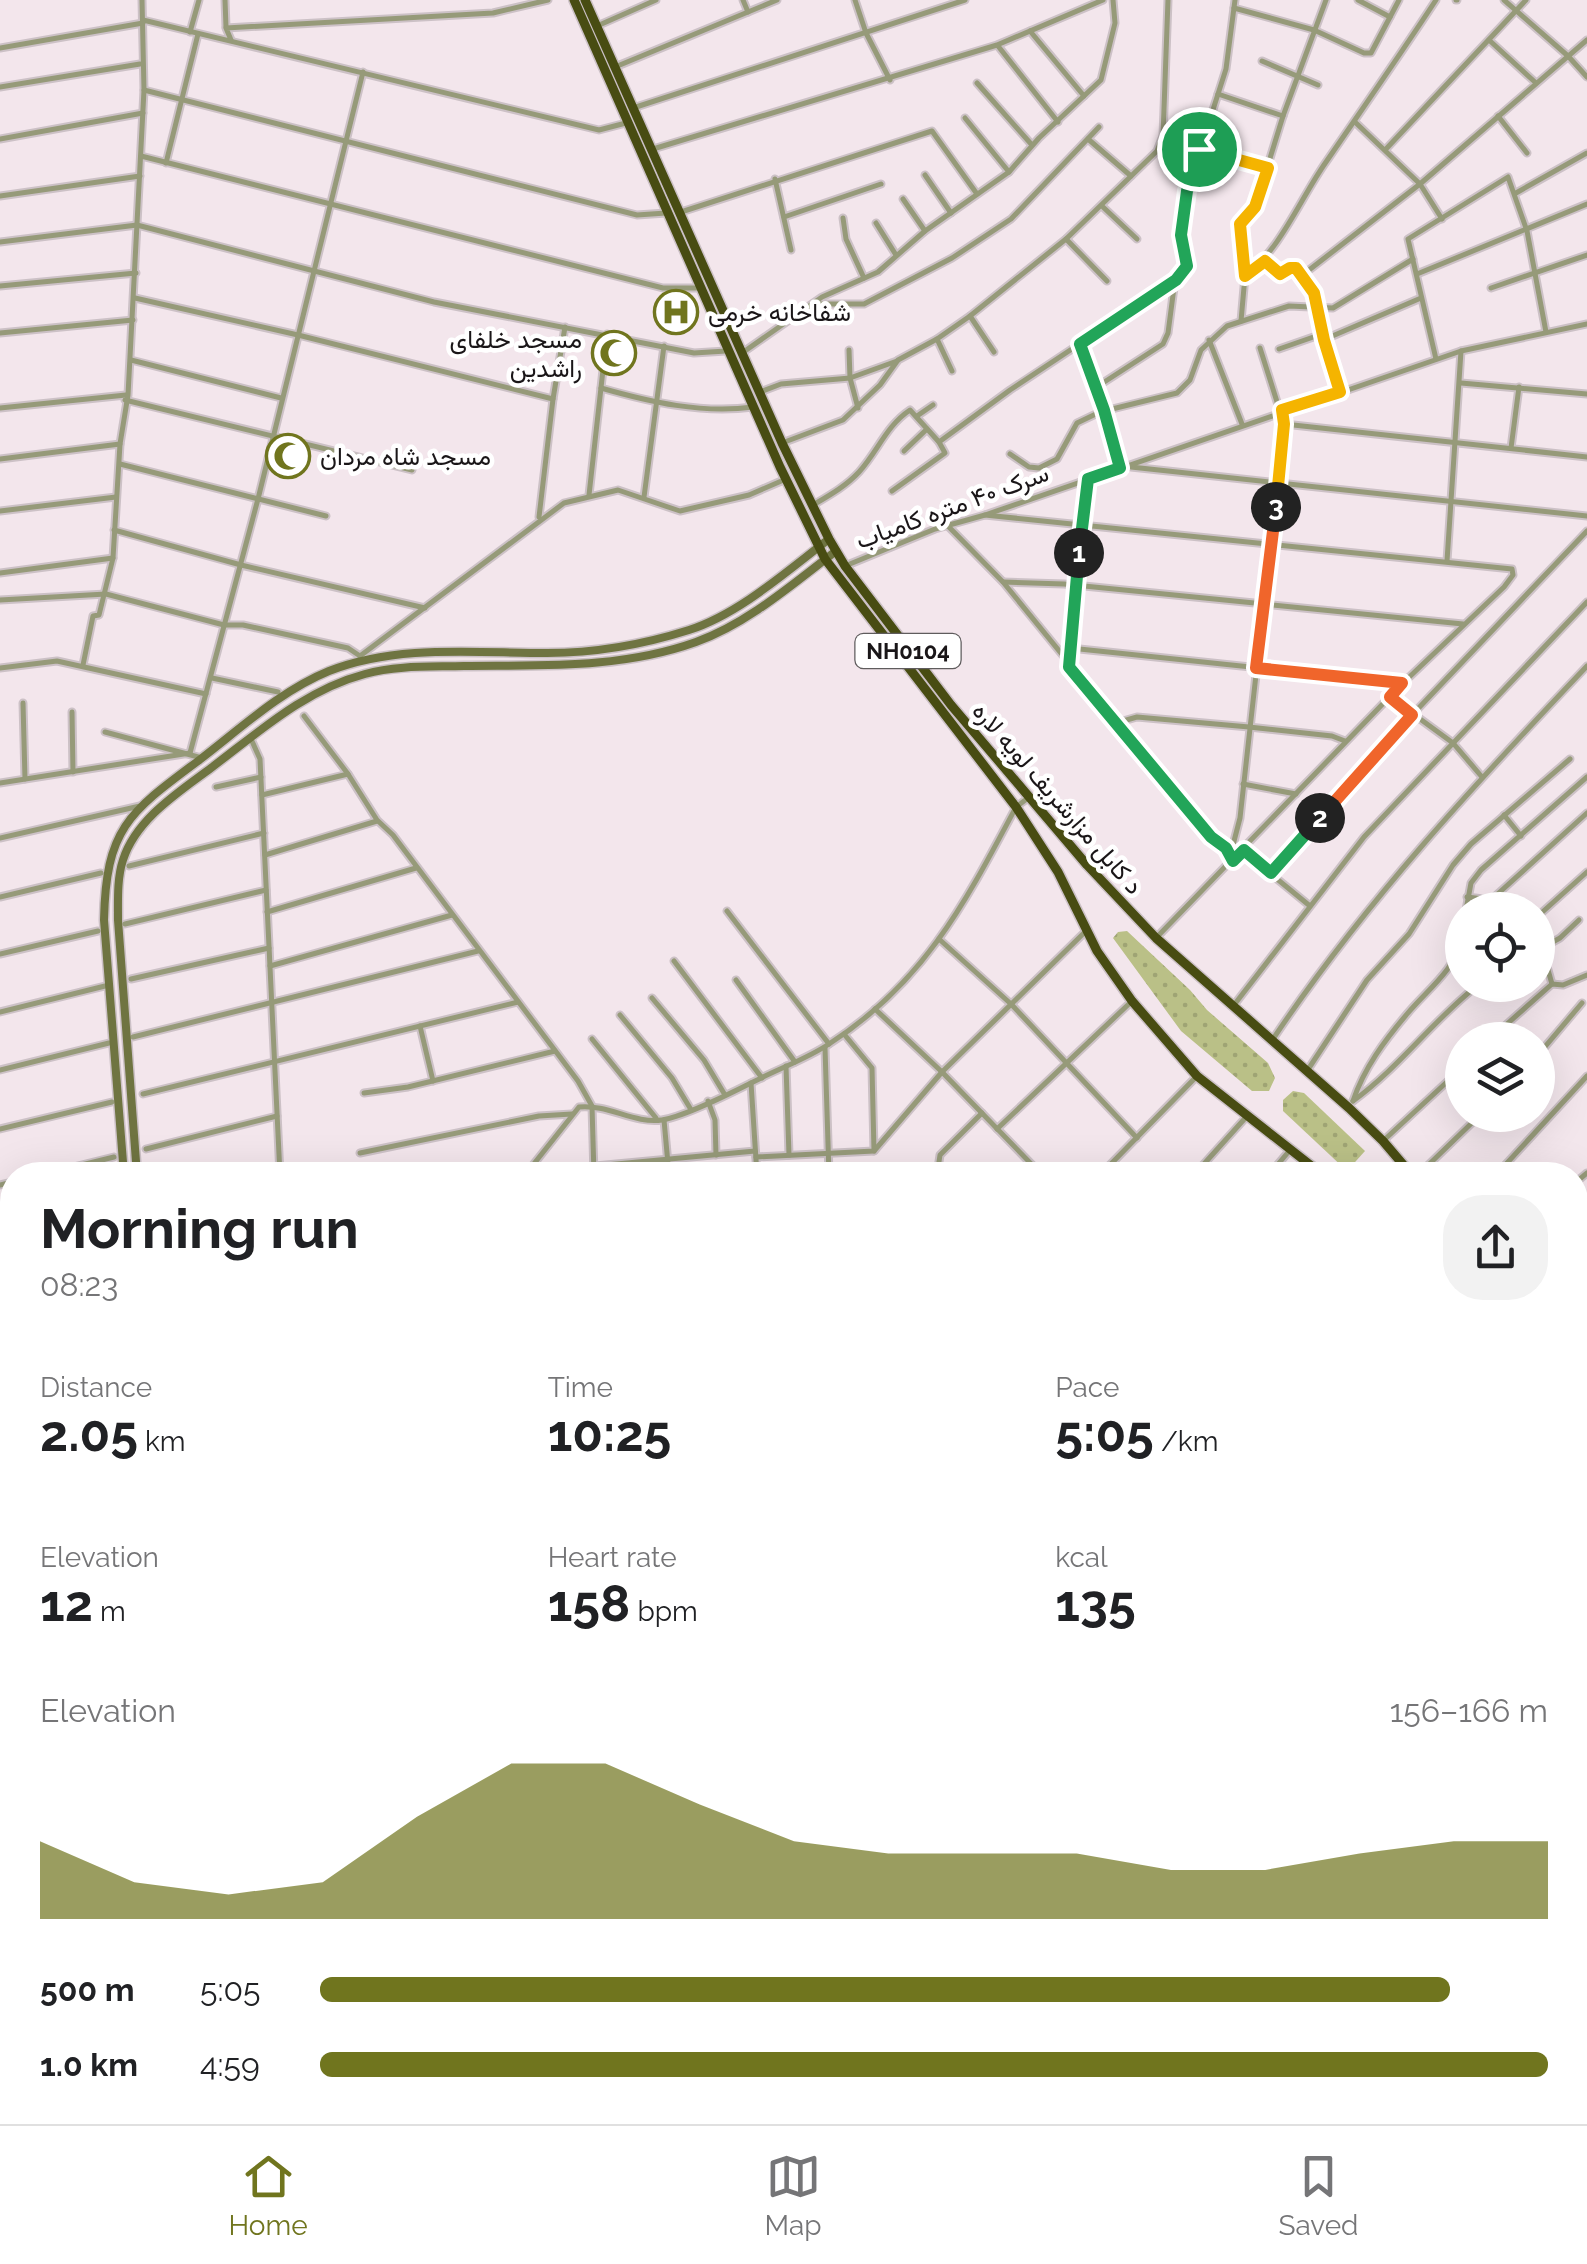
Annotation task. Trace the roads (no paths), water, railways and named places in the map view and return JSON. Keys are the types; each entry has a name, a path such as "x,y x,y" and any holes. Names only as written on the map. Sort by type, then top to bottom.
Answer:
{"highway":[{"name":"د کابل مزارشریف لویه لاره","path":"574,0 753,407 825,560 1016,807 1058,872 1097,951 1132,1001 1197,1076 1308,1162"},
{"name":"د کابل مزارشریف لویه لاره","path":"585,0 782,444 828,539 846,566 896,636 1028,798 1156,938 1232,1008 1351,1104 1403,1162"}],"main road":[{"path":"123,1162 104,920 105,882 109,856 120,833 142,805 288,692 360,658 426,653 552,653 605,649 660,638 713,619 828,539"},
{"path":"136,1162 118,920 122,860 152,815 296,704 316,693 380,670 552,667 607,662 696,642 752,611 836,551"},
{"path":"118,1072 130,1071"}],"street":[{"path":"83,665 93,616 99,615 114,558 136,273 144,90 142,0"},
{"path":"166,162 199,0"},
{"path":"225,0 226,28 231,40"},
{"path":"226,28 492,13 548,0"},
{"path":"597,26 656,0"},
{"path":"743,0 748,12"},
{"path":"615,67 777,0"},
{"path":"855,0 866,33 890,80"},
{"path":"632,108 965,0"},
{"path":"1082,0 1087,8"},
{"path":"654,149 997,45 1103,0"},
{"path":"742,353 814,304 878,272 925,231 1009,172 1101,80 1114,22 1113,0"},
{"path":"760,392 781,384 850,378 938,339 1102,206 1157,151 1163,136 1168,0"},
{"path":"1241,321 1245,276 1240,224 1255,207 1326,0"},
{"path":"1358,0 1390,17"},
{"path":"940,442 1176,280 1187,266 1181,235 1187,191 1226,68 1234,4 1314,30 1364,54 1371,52 1398,0"},
{"path":"1245,276 1265,261 1326,161 1356,123 1436,0"},
{"path":"1504,0 1587,77"},
{"path":"1386,149 1526,0"},
{"path":"0,48 143,21 599,130 626,123"},
{"path":"1030,31 1084,96"},
{"path":"1489,40 1536,83"},
{"path":"1300,277 1420,184 1587,40"},
{"path":"997,45 1058,122"},
{"path":"1262,61 1318,86"},
{"path":"0,88 142,64"},
{"path":"190,753 258,499 363,72"},
{"path":"977,83 1032,145"},
{"path":"144,90 637,215 666,212"},
{"path":"1218,94 1284,116"},
{"path":"0,140 143,114"},
{"path":"1498,116 1527,153"},
{"path":"965,118 1009,172"},
{"path":"1356,123 1420,184 1442,219"},
{"path":"814,304 864,304 952,258 1011,219 1099,127"},
{"path":"681,212 932,130 978,194"},
{"path":"1163,136 1268,168"},
{"path":"1088,140 1131,176"},
{"path":"1516,193 1587,153"},
{"path":"141,156 663,288 700,288"},
{"path":"925,175 950,213"},
{"path":"0,196 140,176"},
{"path":"1436,360 1408,239 1508,177 1527,231 1546,332"},
{"path":"775,179 791,250"},
{"path":"784,217 881,184"},
{"path":"903,199 925,231"},
{"path":"1417,274 1587,204"},
{"path":"1102,206 1136,239"},
{"path":"843,218 846,239 864,278"},
{"path":"876,223 896,255"},
{"path":"0,242 137,225 434,302 694,353 728,350"},
{"path":"1066,239 1108,281"},
{"path":"1490,288 1587,255"},
{"path":"1010,454 1029,467 1048,464 1057,459 1077,424 1104,410 1177,393 1190,380 1197,357 1209,340 1227,326 1289,306 1333,308 1413,260"},
{"path":"1265,261 1280,274 1296,268 1314,293 1340,392"},
{"path":"0,286 136,273"},
{"path":"1095,388 1163,344 1176,280"},
{"path":"134,298 552,399"},
{"path":"1279,349 1323,337 1422,298"},
{"path":"970,316 994,352"},
{"path":"0,333 133,320"},
{"name":"سرک ۴۰ متره کامیاب","path":"846,566 947,525 1461,351 1587,324"},
{"path":"539,519 552,399 566,327"},
{"path":"589,495 608,334"},
{"path":"938,339 952,371"},
{"path":"1209,340 1242,424"},
{"path":"1080,344 1124,467 1587,516"},
{"path":"644,498 664,346"},
{"path":"1226,848 1236,840 1284,424 1260,348"},
{"path":"849,350 850,378 858,408"},
{"path":"1448,561 1461,351"},
{"path":"131,360 281,398"},
{"path":"782,444 843,420 892,372 898,360"},
{"path":"1461,383 1587,394"},
{"path":"1511,448 1518,387"},
{"path":"601,388 657,404 732,410 753,407"},
{"path":"0,408 127,397 412,470"},
{"path":"917,416 932,404"},
{"path":"813,504 847,484 892,425 913,410 940,442 944,453 892,491"},
{"path":"1284,424 1587,457"},
{"path":"904,450 927,429"},
{"path":"0,459 120,444"},
{"path":"120,464 326,516"},
{"path":"0,600 106,594 224,625 243,625 348,648 360,658 564,502 618,490 680,511 748,495 786,479"},
{"path":"1069,667 1088,479"},
{"path":"0,511 116,497"},
{"path":"984,515 1512,569 1513,575 1402,683 1156,938"},
{"path":"947,525 1003,582 1069,667 1211,837 1226,848 1233,861"},
{"path":"114,530 241,565 425,608"},
{"path":"1271,873 1412,715 1587,531"},
{"path":"0,572 114,558"},
{"path":"1003,582 1463,624"},
{"path":"1232,1008 1364,837 1587,602"},
{"path":"1070,648 1402,683"},
{"path":"0,668 57,661 206,694"},
{"path":"1272,1042 1332,954 1482,777 1587,666"},
{"path":"212,678 278,692"},
{"path":"1390,697 1452,744 1482,777"},
{"path":"23,703 25,779"},
{"path":"72,712 73,772"},
{"path":"304,716 377,820 518,1002 592,1106 594,1162"},
{"path":"1116,722 1137,717 1332,736 1346,742"},
{"path":"105,732 202,758"},
{"path":"251,739 260,758 280,1162"},
{"path":"0,783 190,753"},
{"path":"1307,1071 1367,980 1409,934 1453,865 1570,759"},
{"path":"262,796 348,774"},
{"path":"216,788 261,777"},
{"path":"1468,892 1481,870 1587,777"},
{"path":"1243,784 1296,794"},
{"path":"536,1162 580,1107 660,1120 762,1078 844,1034 905,984 967,900 1016,807 1028,798"},
{"path":"0,838 142,805"},
{"path":"1500,892 1587,813"},
{"path":"1504,815 1522,837"},
{"path":"264,855 377,820"},
{"path":"129,866 264,833"},
{"path":"1244,850 1310,906"},
{"path":"268,912 416,868"},
{"path":"0,897 101,872"},
{"path":"1555,901 1587,872"},
{"path":"125,924 266,890"},
{"path":"727,912 827,1046 829,1162"},
{"path":"270,966 452,915"},
{"path":"1555,941 1580,920"},
{"path":"0,954 98,930"},
{"path":"647,1162 716,1154 874,1150 942,1072 1087,930"},
{"path":"939,938 1011,1004 1137,1138"},
{"path":"131,979 269,948"},
{"path":"133,1037 478,952"},
{"path":"674,961 762,1078"},
{"path":"1351,1104 1362,1075 1405,1016 1445,971"},
{"path":"1555,985 1562,986 1587,975"},
{"path":"736,980 795,1062"},
{"path":"0,1012 105,986"},
{"path":"652,998 704,1060 725,1094"},
{"path":"997,1129 1132,1001"},
{"path":"143,1094 518,1002"},
{"path":"1351,1104 1412,1051 1457,1002"},
{"path":"1510,1022 1532,1002"},
{"path":"1555,1035 1582,1004"},
{"path":"875,1009 1029,1162"},
{"path":"620,1015 672,1078 690,1109"},
{"path":"420,1026 433,1081"},
{"path":"844,1034 872,1068 874,1150"},
{"path":"592,1039 660,1120 668,1162"},
{"path":"0,1070 109,1043"},
{"path":"364,1093 433,1081 554,1051"},
{"path":"786,1066 789,1155"},
{"path":"1112,1162 1197,1076"},
{"path":"1508,1162 1587,1076"},
{"path":"751,1083 756,1162"},
{"path":"1383,1140 1445,1083"},
{"path":"0,1129 112,1102"},
{"path":"708,1102 715,1120 716,1154"},
{"path":"939,1162 940,1155 982,1113"},
{"path":"360,1153 539,1116 572,1114"},
{"path":"146,1149 278,1116"},
{"path":"1206,1162 1248,1116"},
{"path":"1429,1162 1462,1132"},
{"path":"1280,1162 1291,1149"},
{"path":"94,1162 114,1157"}],"place":[{"name":"شفاخانه خرمی","path":"676,312"},
{"name":"مسجد خلفای راشدین","path":"614,353"},
{"name":"مسجد شاه مردان","path":"288,456"}]}
